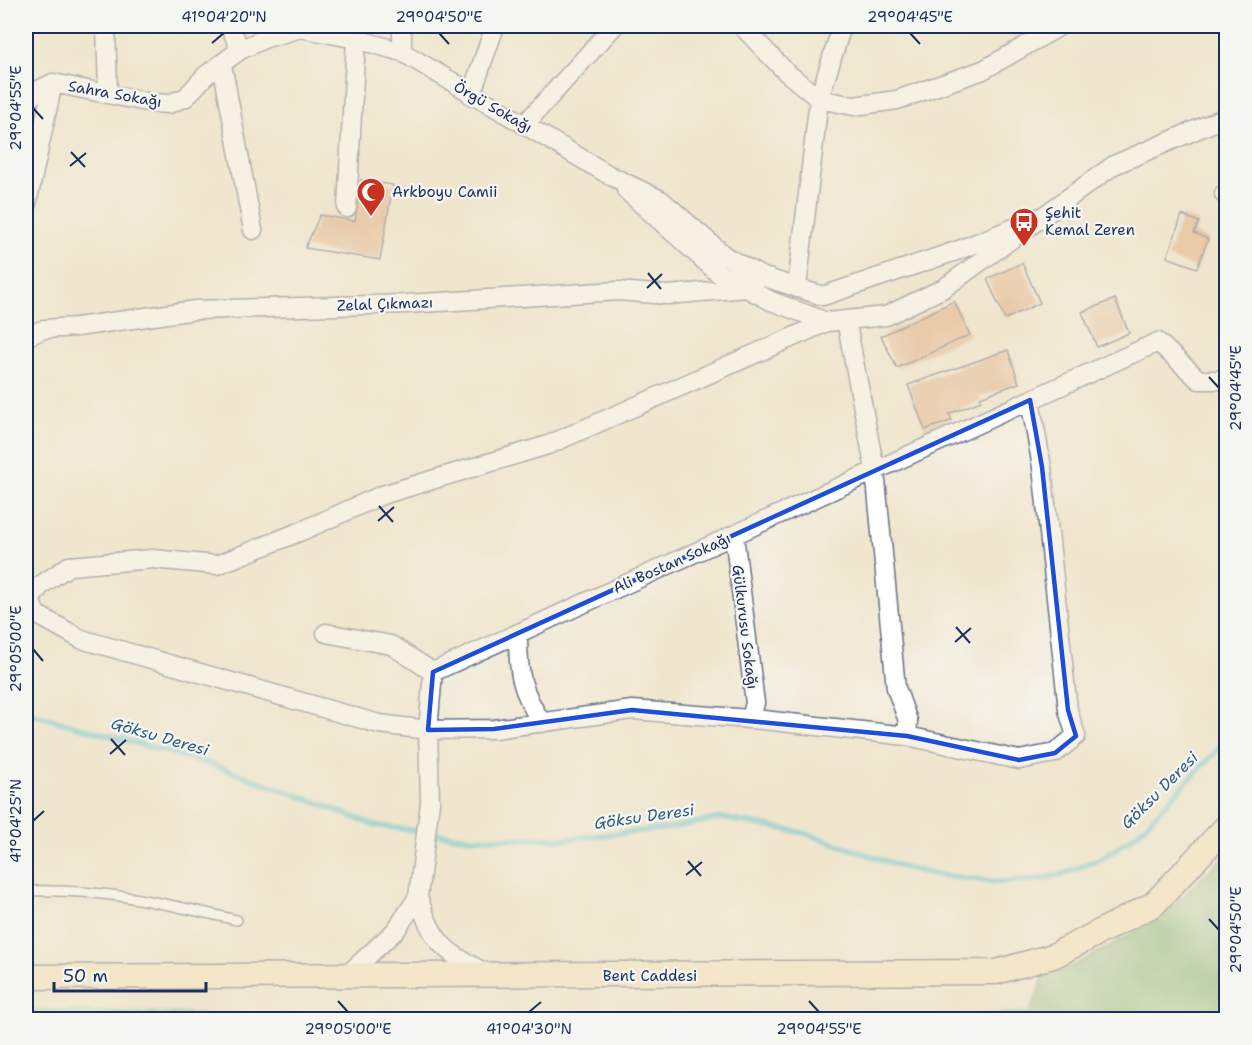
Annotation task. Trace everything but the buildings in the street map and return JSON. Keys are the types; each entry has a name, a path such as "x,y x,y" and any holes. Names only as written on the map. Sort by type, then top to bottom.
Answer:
{"street":[{"path":"105,26 108,94"},
{"path":"230,26 240,50"},
{"path":"402,26 402,52"},
{"path":"471,95 495,26"},
{"path":"524,125 614,26"},
{"path":"742,26 785,71 819,99 854,106 897,100 983,70 1060,26"},
{"path":"797,288 819,99 842,26"},
{"name":"Sahra Sokağı","path":"26,103 35,92 53,83 169,104 186,97 205,76 240,50 266,38 302,28 356,39 402,52"},
{"path":"346,207 356,39"},
{"name":"Örgü Sokağı","path":"402,52 609,175"},
{"path":"222,64 253,230"},
{"path":"26,208 53,83"},
{"path":"1030,400 1042,466 1068,710 1076,736 1055,753 1019,760 907,736 752,719 632,710 494,729 428,730 379,724 81,639 36,615 30,600 41,585 69,566 152,559 217,565 382,495 548,445 826,322 886,316 944,288 1114,165 1227,117"},
{"path":"609,175 661,200 725,256 761,276 823,296 854,288 1046,215"},
{"path":"609,175 718,273 771,301 826,322"},
{"name":"Zelal Çıkmazı","path":"26,336 44,329 77,327 195,310 406,304 618,291 668,295 746,288"},
{"path":"846,320 875,470 896,688 908,721 907,736"},
{"name":"Ali Bostan Sokağı","path":"433,672 1158,342 1199,380 1227,380"},
{"name":"Gülkurusu Sokağı","path":"734,535 755,703 752,719"},
{"path":"326,633 391,645 433,672 428,730 430,802 418,897 429,929 442,947 457,959 493,976"},
{"path":"518,633 518,673 530,705 542,723"},
{"name":"Bent Caddesi","path":"26,977 996,972 1053,956 1154,904 1227,827"},
{"path":"345,976 396,930 418,897"}],"lane":[{"path":"26,891 80,891 131,896 237,920"}],"highlighted area":[{"path":"1030,400 1042,467 1068,710 1076,736 1055,753 1019,760 907,736 632,710 494,729 428,730 433,672"}],"green space":[{"path":"1226,854 1226,1019 1027,1019 1043,978 1075,965 1160,918"},
{"path":"26,1010 469,1019 26,1020"},
{"path":"1030,1012 1027,1019 890,1019"}],"waterway":[{"name":"Göksu Deresi","path":"26,712 213,765 373,825 469,838 566,839 670,828 721,818 805,833 903,867 939,875 998,882 1042,879 1063,874 1102,858 1137,834 1226,741"}],"place":[{"name":"Arkboyu Camii","path":"371,218"},
{"name":"Şehit Kemal Zeren","path":"1024,248"}]}
